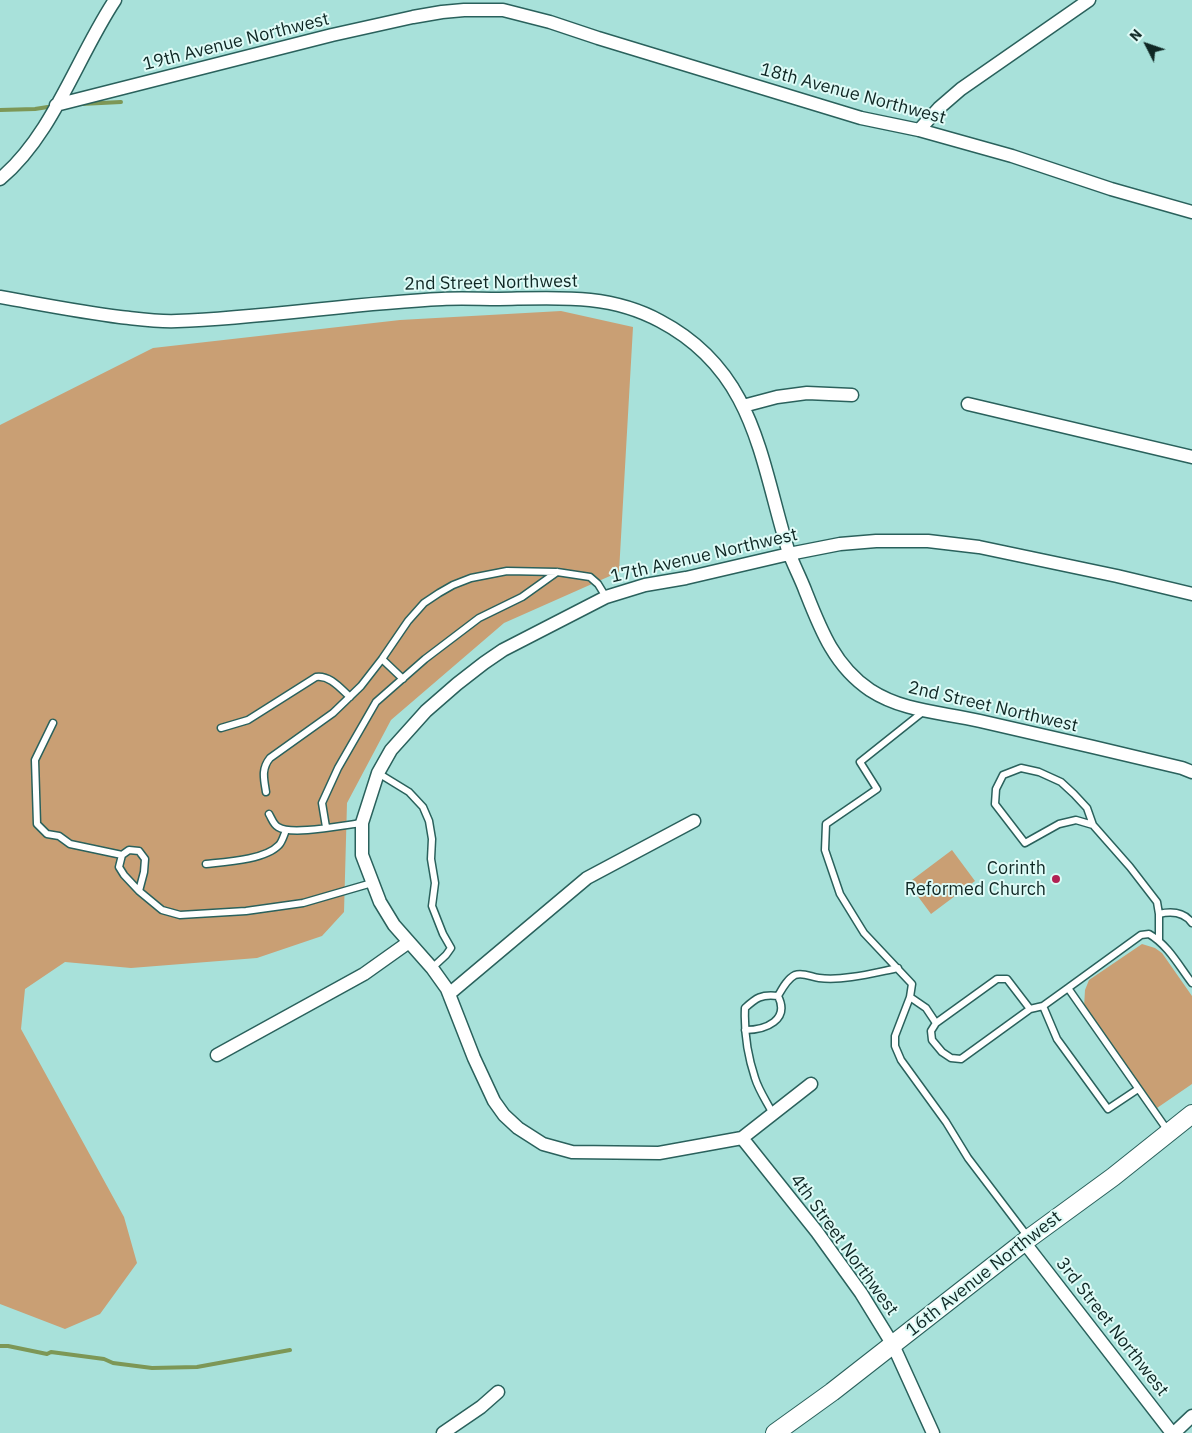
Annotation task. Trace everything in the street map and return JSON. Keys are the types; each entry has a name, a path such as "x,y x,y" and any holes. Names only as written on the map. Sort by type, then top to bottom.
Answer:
{"main road":[{"name":"16th Avenue Northwest","path":"775,1433 832,1392 1026,1240 1113,1177 1192,1114"}],"street":[{"path":"0,179 22,158 45,125 101,21 115,0"},
{"path":"919,130 939,108 961,89 1089,0"},
{"name":"19th Avenue Northwest","path":"56,105 332,35 413,17 505,5"},
{"name":"18th Avenue Northwest","path":"505,5 598,38 861,118 919,130 1012,156 1111,189 1192,212"},
{"name":"2nd Street Northwest","path":"0,296 96,314 172,322 442,299 537,296 600,301 629,307 663,322 686,337 724,374 743,406 767,472 789,554 817,622 828,644 842,665 861,684 884,698 910,708 974,719 1182,768 1192,772"},
{"path":"743,406 807,393 852,395"},
{"path":"968,404 1192,457"},
{"name":"17th Avenue Northwest","path":"742,1138 659,1153 572,1152 543,1144 518,1128 504,1115 494,1101 474,1058 449,994 432,968 394,925 380,902 362,855 362,823 378,773 391,750 426,711 463,678 503,650 606,597 645,585 686,578 840,544 876,541 928,541 979,547 1192,594"},
{"path":"449,994 587,878 694,821"},
{"path":"217,1056 364,974 409,942"},
{"path":"742,1138 811,1084"},
{"name":"4th Street Northwest","path":"742,1138 817,1232 861,1293 893,1345 933,1433"},
{"name":"3rd Street Northwest","path":"1026,1240 1173,1433"},
{"path":"443,1433 481,1407 498,1392"},
{"path":"1173,1433 1192,1416"}],"lane":[{"path":"266,792 264,769 270,758 333,713 350,697 382,659 408,621 424,603 439,592 471,578 507,571 557,572 590,577 598,584 606,597"},
{"path":"326,827 322,802 338,768 376,702 425,659 479,618 522,597 557,572"},
{"path":"382,659 402,679"},
{"path":"221,728 248,720 316,677 323,676 328,678 350,697"},
{"path":"924,711 860,762 877,789 826,824 825,850 840,894 864,933 912,984 910,997 895,1036 895,1046 900,1060 946,1122 968,1158 1026,1240"},
{"path":"53,723 35,760 37,824 47,834 59,836 70,844 122,855"},
{"path":"1093,824 1076,820 1059,824 1025,844 995,804 996,789 1003,775 1022,768 1040,772 1061,782 1074,794 1087,808 1093,824 1157,902 1159,940"},
{"path":"378,773 409,792 423,807 429,822 432,839 431,859 435,882 432,906 443,934 451,948 432,968"},
{"path":"269,814 274,824 292,831 362,823"},
{"path":"206,864 252,858 266,853 279,845 286,830"},
{"path":"139,891 145,859 138,851 129,850 122,855 119,867 124,875 139,891 162,910 180,915 246,911 303,903 372,883"},
{"path":"1159,914 1169,912 1180,914 1192,923"},
{"path":"1030,1009 1007,979 997,979 936,1023 931,1031 932,1040 942,1052 951,1058 961,1059 1030,1009 1043,1006 1140,935 1150,934 1159,940 1192,983"},
{"path":"778,996 785,984 795,975 803,974 820,978 848,977 898,968"},
{"path":"1068,988 1168,1132"},
{"path":"773,1114 756,1080 745,1030 745,1008 756,998 769,995 778,996"},
{"path":"745,1030 758,1030 768,1026 781,1014 782,1004 778,996"},
{"path":"910,997 926,1008 936,1023"},
{"path":"1043,1006 1057,1039 1108,1109 1138,1089"}],"shaded area":[{"path":"561,311 633,327 619,572 504,623 391,720 347,803 344,912 322,936 257,958 131,968 65,962 25,989 21,1029 124,1217 137,1263 100,1314 65,1329 0,1304 0,425 153,348 400,320"},
{"path":"952,850 975,881 931,914 908,883"},
{"path":"1142,944 1155,948 1162,953 1192,996 1192,1084 1157,1108 1084,1007 1085,990 1089,980"}],"waterway":[{"path":"81,104 121,102"},
{"path":"0,110 35,109 54,106"},
{"path":"0,1346 47,1354 51,1352 104,1359 113,1363 152,1368 197,1367 290,1350"}],"place":[{"name":"Corinth Reformed Church","path":"1056,879"}]}
